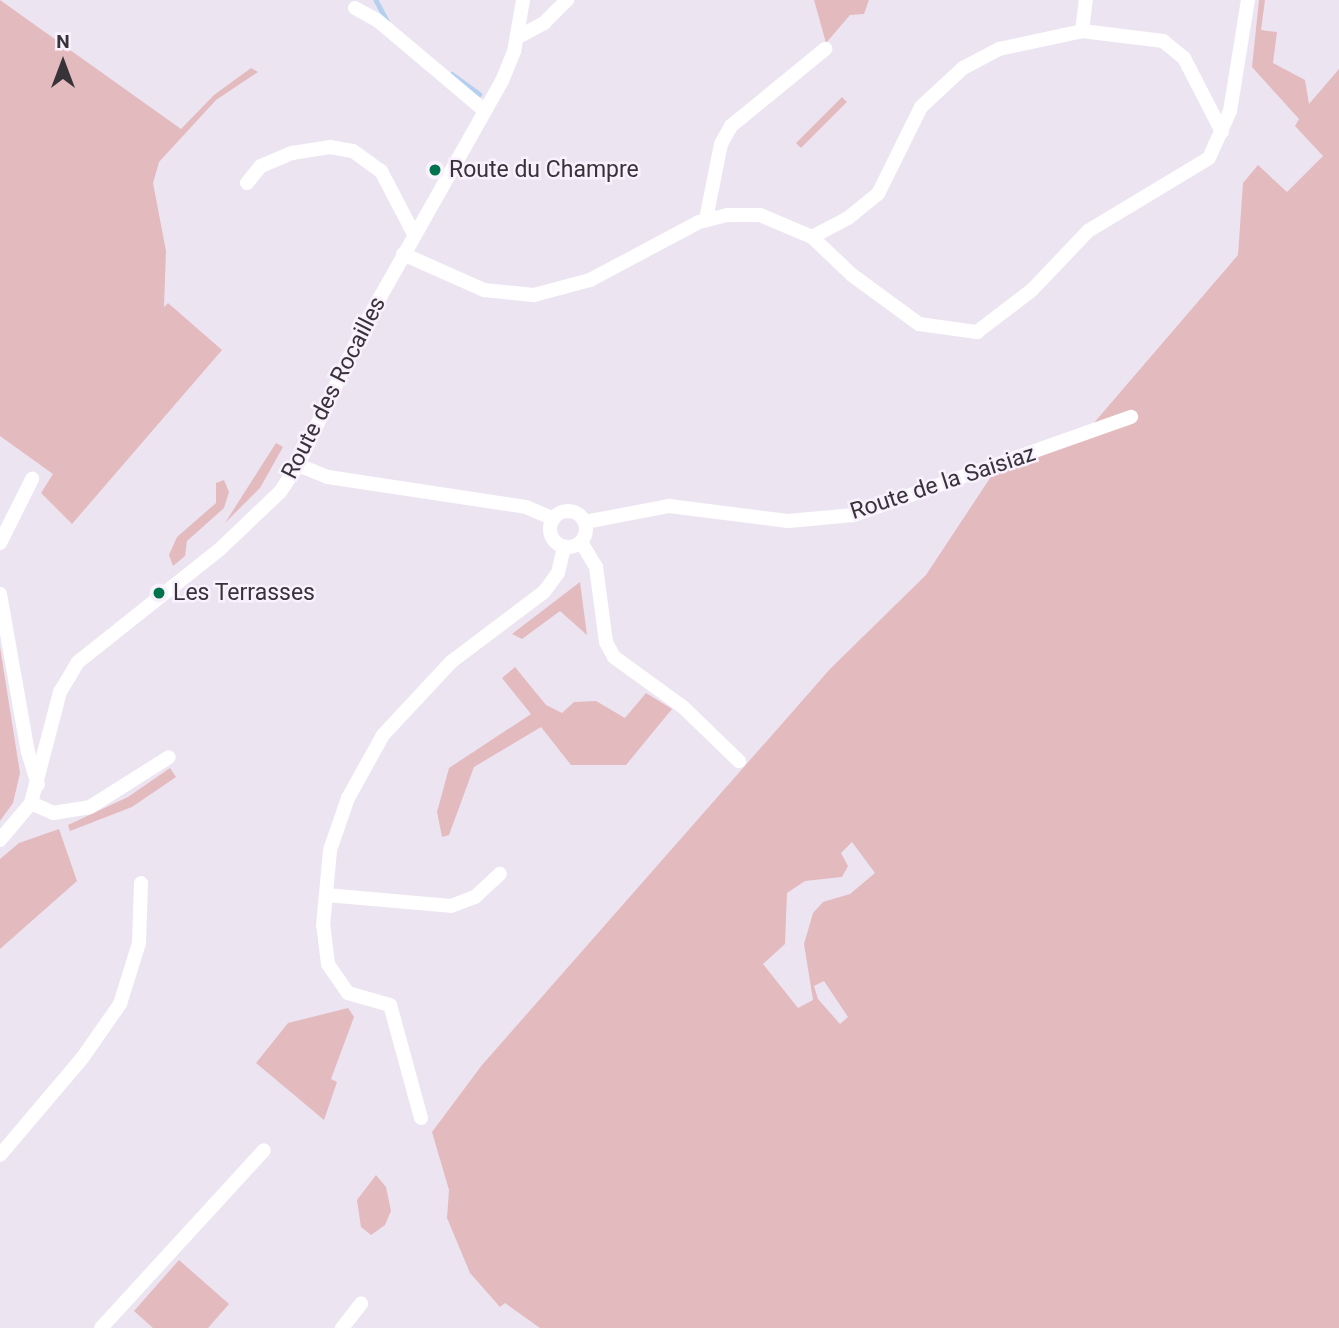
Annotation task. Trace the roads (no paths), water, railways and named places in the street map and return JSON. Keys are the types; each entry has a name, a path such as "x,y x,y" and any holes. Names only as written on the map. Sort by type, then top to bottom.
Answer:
{"street":[{"name":"Route des Rocailles","path":"35,793 60,692 78,662 219,550 281,492 298,465 403,254 509,65 523,0"},
{"path":"517,37 544,23 567,0"},
{"path":"1082,31 1086,0"},
{"path":"403,254 483,289 534,295 590,280 706,219 760,215 812,237 852,275 913,321 932,328 977,332 1032,290 1088,231 1199,167 1222,132 1237,75 1248,0"},
{"path":"355,8 377,20 485,111"},
{"path":"812,237 848,218 878,194 893,172 916,114 963,68 999,49 1082,31 1148,37 1174,47 1195,74 1222,132"},
{"path":"706,219 727,131 756,101 825,49"},
{"path":"247,183 261,166 292,153 330,147 353,150 381,172 414,234"},
{"name":"Route de la Saisiaz","path":"585,522 669,506 789,522 858,514 965,472 1131,418"},
{"path":"298,465 328,477 526,508 554,519 571,512 585,522 581,542 596,567 606,642 614,657 683,707 739,761"},
{"path":"0,543 32,480"},
{"path":"554,519 552,536 564,547"},
{"path":"564,547 581,542"},
{"path":"421,1118 390,1005 355,997 331,973 324,945 326,895 338,824 360,773 383,735 451,662 544,592 558,573 564,547"},
{"path":"0,594 35,793 53,813 90,807 169,757"},
{"path":"0,840 35,793"},
{"path":"326,895 451,906 475,897 500,874"},
{"path":"0,1155 83,1057 120,1004 139,943 141,883"},
{"path":"101,1328 264,1150"},
{"path":"342,1328 361,1304"}],"waterway":[{"path":"376,0 387,21"},
{"path":"452,74 480,94"}],"place":[{"name":"Route du Champre","path":"435,170"},
{"name":"Les Terrasses","path":"159,593"}]}
